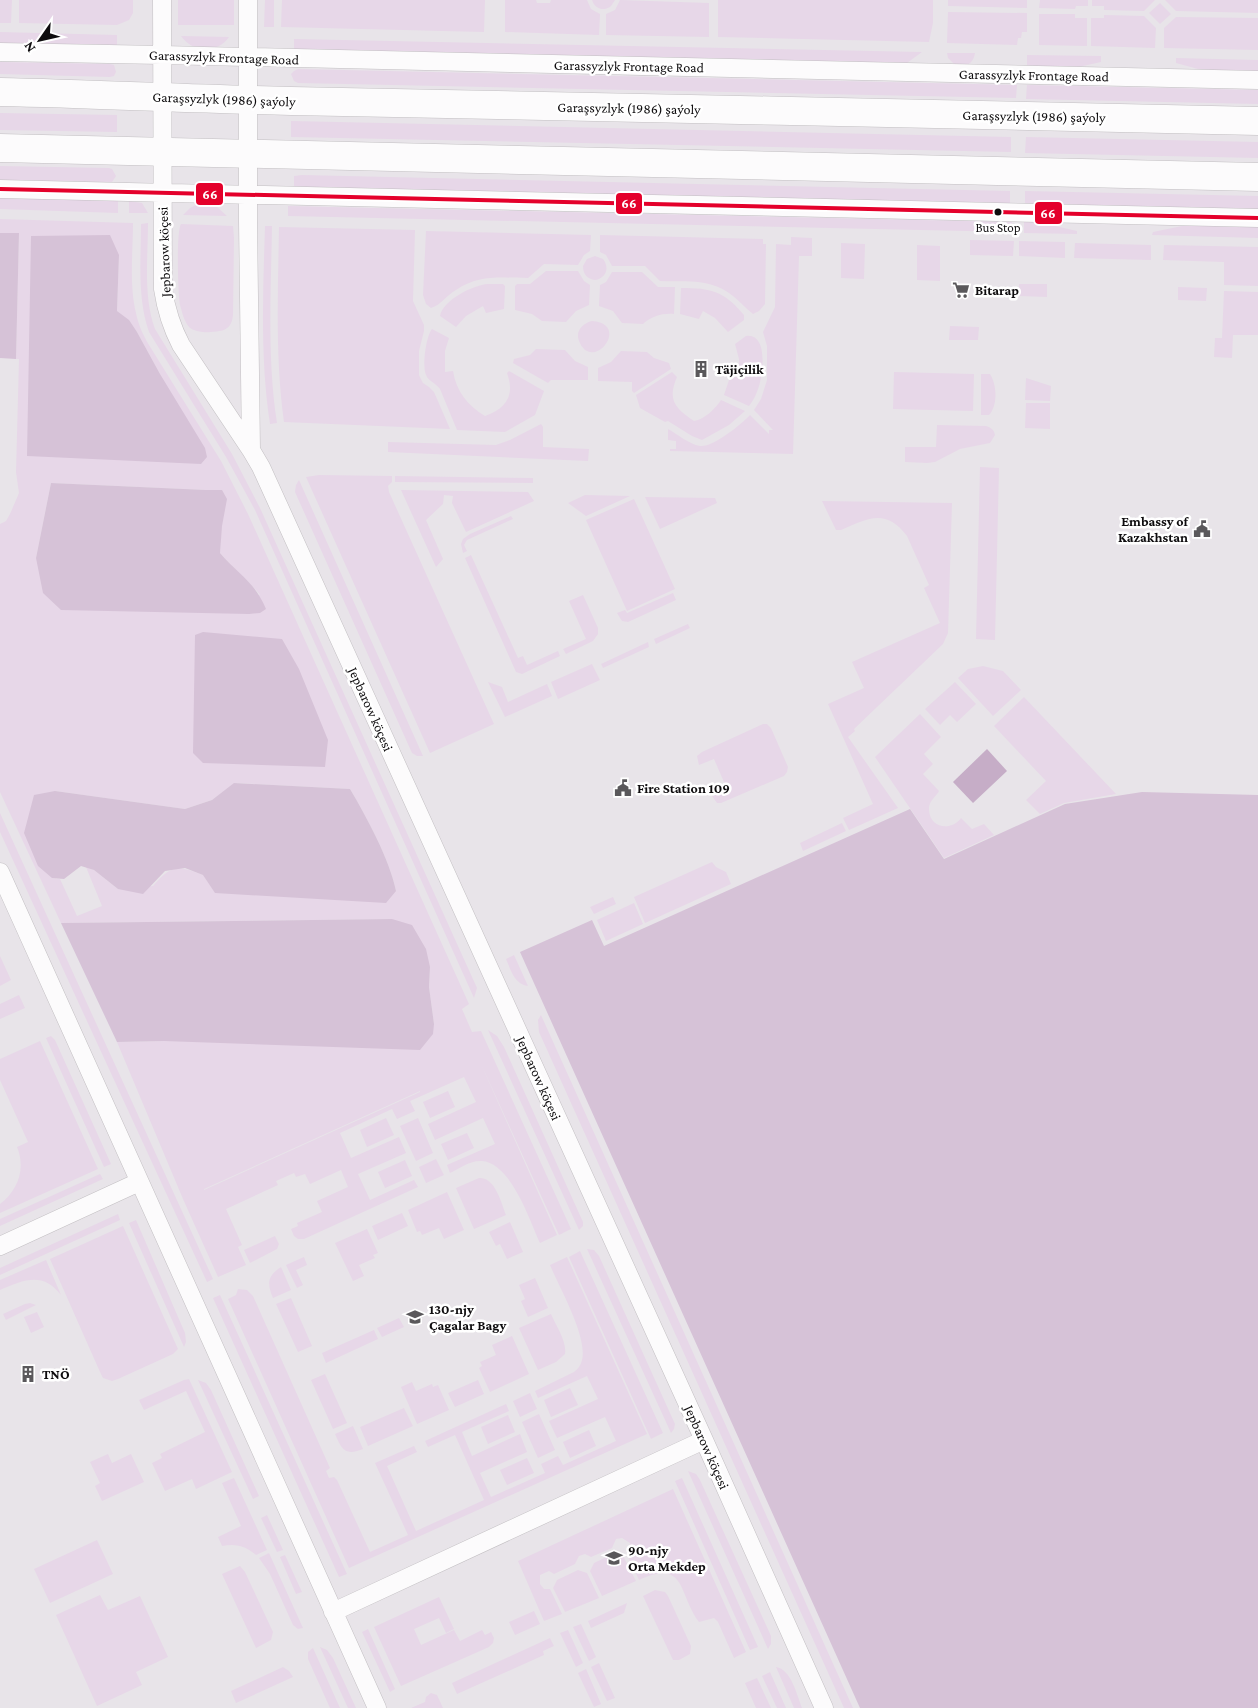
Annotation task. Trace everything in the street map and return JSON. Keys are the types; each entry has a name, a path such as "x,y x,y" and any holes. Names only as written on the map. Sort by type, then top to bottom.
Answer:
{"main road":[{"name":"Garaşsyzlyk (1986) şaýoly","path":"0,92 248,100 1258,121"},
{"path":"0,148 1258,177"}],"street":[{"name":"Jepbarow köçesi","path":"162,0 163,288 166,311 172,329 252,450 261,467 824,1708"},
{"name":"Jepbarow köçesi","path":"248,0 248,194 252,450"},
{"name":"Garassyzlyk Frontage Road","path":"0,52 162,54 248,58 1258,80"},
{"path":"0,189 1258,218"},
{"path":"0,872 377,1708"},
{"path":"0,1246 139,1182"},
{"path":"334,1612 704,1440"}],"shaded area":[{"path":"0,0 12,0 11,23 0,23"},
{"path":"19,0 133,0 133,13 129,20 117,25 19,23"},
{"path":"178,0 234,0 234,25 178,25"},
{"path":"265,0 274,0 274,27 264,27"},
{"path":"282,0 485,0 484,32 281,27"},
{"path":"505,0 536,0 537,3 550,3 551,0 587,0 591,9 600,14 599,35 505,32"},
{"path":"592,0 615,0 611,6 603,9 595,6"},
{"path":"620,0 709,3 709,37 606,35 606,14 615,10"},
{"path":"718,0 933,0 933,23 929,42 718,37"},
{"path":"948,0 1027,0 1027,8 948,6"},
{"path":"1040,0 1088,0 1088,6 1076,6 1075,9 1039,8"},
{"path":"1092,0 1155,0 1144,11 1104,10 1104,6 1092,6"},
{"path":"1165,0 1258,0 1258,13 1176,11"},
{"path":"1160,3 1171,14 1160,24 1149,13"},
{"path":"948,12 1027,13 1027,32 1022,32 1021,38 1018,38 1017,45 947,43"},
{"path":"1039,14 1075,14 1075,18 1087,18 1087,46 1039,45"},
{"path":"1104,15 1144,16 1156,28 1155,48 1091,46 1091,18 1104,18"},
{"path":"1176,17 1258,18 1258,50 1164,48 1164,28"},
{"path":"0,32 117,35 117,45 0,43"},
{"path":"181,36 229,37 224,43 212,49 205,49 192,46"},
{"path":"294,39 922,52 907,63 294,52"},
{"path":"947,53 975,53 971,62 963,66 956,66 948,58"},
{"path":"1027,55 1101,56 1101,62 1069,69 1027,68"},
{"path":"1176,58 1258,60 1258,73 1209,72 1176,63"},
{"path":"0,62 110,64 114,65 116,72 114,76 110,77 0,74"},
{"path":"298,69 1017,85 1016,98 298,83 294,81 291,74"},
{"path":"1027,85 1258,90 1258,104 1026,99"},
{"path":"0,113 117,115 117,132 0,130"},
{"path":"291,121 1011,137 1011,152 291,137"},
{"path":"1026,137 1258,142 1258,158 1025,153"},
{"path":"0,166 109,168 112,169 116,176 112,182 0,180"},
{"path":"294,176 1010,191 1010,204 294,187"},
{"path":"1025,191 1258,196 1258,210 1025,205"},
{"path":"0,197 118,201 118,213 0,209"},
{"path":"129,201 142,203 148,213 129,213"},
{"path":"200,203 216,206 227,216 183,215 190,208"},
{"path":"288,206 1012,222 1012,232 288,216"},
{"path":"0,219 133,223 133,291 141,329 221,461 248,514 469,1004 462,1009 472,1032 481,1031 571,1229 559,1235 481,1064 557,1235 540,1243 518,1194 502,1172 492,1164 482,1161 474,1162 450,1173 447,1165 495,1144 483,1118 435,1140 428,1124 476,1102 464,1077 410,1101 415,1111 397,1119 392,1109 340,1133 351,1158 399,1137 406,1153 358,1174 370,1200 414,1180 418,1187 304,1239 298,1239 294,1236 291,1229 298,1226 297,1223 322,1212 317,1201 348,1187 341,1170 310,1184 305,1174 296,1177 294,1173 276,1181 278,1185 226,1209 242,1245 238,1247 246,1265 218,1277 117,1042 163,1041 434,1024 429,987 430,967 392,919 61,923 0,792 0,524 6,521 19,493 16,472 19,359 16,359 19,233 0,233","holes":["32,236 119,255 117,311 137,332 160,374","51,483 222,490 220,553 260,595 36,558","235,783 350,789 383,852 396,891 203,875 181,869 175,869 165,874 153,886 118,889 94,870 86,867 102,906 77,916 60,879 52,878 55,791 185,809 212,800","420,1091 204,1190 204,1189"]},
{"path":"1024,221 1077,231 1077,234 1024,233"},
{"path":"148,223 148,290 151,316 155,329 232,454 260,508 477,988 474,998 255,510 226,457 149,332 141,292 140,265 141,224"},
{"path":"181,224 233,226 233,315 228,328 212,332 199,331 189,327 184,319 180,305 178,276 178,238"},
{"path":"1196,225 1258,227 1258,238 1152,235 1153,232"},
{"path":"265,226 272,226 271,350 277,423 270,424 263,350"},
{"path":"279,227 415,230 413,301 424,325 419,351 419,375 423,383 434,392 450,429 284,422 278,349"},
{"path":"426,231 591,235 590,251 584,255 578,265 544,264 528,278 491,278 473,281 456,290 438,305 431,308 426,304 423,295"},
{"path":"0,233 19,233 16,359 0,358"},
{"path":"110,235 119,255 117,311 129,320 137,332 205,448 207,457 201,464 27,456 31,236"},
{"path":"600,235 763,239 763,244 766,244 765,304 759,311 753,314 732,295 713,285 696,282 660,281 645,266 612,266 606,255 600,252"},
{"path":"791,237 812,238 812,256 799,256 793,454 670,451 670,449 676,449 676,441 668,440 668,429 687,441 700,446 705,446 719,439 741,424 750,415 769,434 769,430 773,430 754,410 761,399 767,380 767,346 763,332 775,307 776,244 791,245"},
{"path":"970,240 1014,241 1013,256 970,255"},
{"path":"1019,241 1065,242 1065,258 1019,256"},
{"path":"841,243 865,244 864,279 841,278"},
{"path":"1075,243 1151,245 1151,260 1074,258"},
{"path":"917,245 940,246 940,281 917,280"},
{"path":"1164,245 1258,247 1258,286 1224,285 1224,262 1163,260"},
{"path":"595,256 603,259 606,272 602,277 595,280 586,276 583,266 587,259"},
{"path":"546,271 578,271 584,281 590,285 589,305 576,311 566,322 542,321 532,314 515,310 515,286 517,284 530,284"},
{"path":"612,272 642,272 658,287 675,287 674,314 658,316 643,324 622,323 613,311 599,306 600,285 606,282"},
{"path":"488,284 503,284 505,286 504,309 486,313 483,306 466,316 456,327 440,316 447,304 459,294"},
{"path":"1019,284 1047,284 1047,297 1019,296"},
{"path":"1178,287 1207,288 1206,301 1178,300"},
{"path":"681,288 716,292 737,307 744,315 744,320 728,332 715,318 703,311 699,319 680,314"},
{"path":"1224,291 1258,292 1258,335 1233,335 1232,358 1214,357 1215,338 1222,338"},
{"path":"592,321 603,324 609,330 609,337 599,350 592,352 585,350 579,341 578,334 581,328"},
{"path":"950,326 979,327 978,340 949,340"},
{"path":"432,329 449,338 445,351 445,372 453,371 460,391 473,408 485,416 504,405 510,388 507,373 509,371 544,391 535,415 505,432 457,430 440,389 428,379 425,371 426,345"},
{"path":"746,336 753,337 758,341 762,356 760,383 749,406 724,395 730,377 739,377 739,359 735,344"},
{"path":"536,349 565,350 575,361 588,367 588,380 551,380 548,383 513,363 514,359 530,355"},
{"path":"621,351 647,352 654,358 669,363 671,369 634,393 632,391 632,382 598,381 598,368 611,362"},
{"path":"672,372 677,377 673,392 675,403 682,412 694,421 709,413 721,400 745,411 729,425 702,440 640,408 636,395"},
{"path":"894,372 974,374 973,411 893,409"},
{"path":"981,374 990,374 994,384 996,395 994,406 989,415 981,415"},
{"path":"1026,378 1051,386 1050,401 1025,400"},
{"path":"1026,403 1050,403 1050,429 1025,428"},
{"path":"541,424 543,427 543,447 589,449 588,461 388,452 388,442 496,445"},
{"path":"937,425 986,426 992,429 995,435 990,443 960,449 935,462 905,462 905,447 936,447"},
{"path":"980,467 999,468 995,640 976,639"},
{"path":"319,475 392,476 392,482 388,486 389,492 494,724 430,753 306,477"},
{"path":"395,476 533,478 533,483 395,482"},
{"path":"299,480 423,756 417,756 412,753 295,492"},
{"path":"51,483 222,490 227,499 220,553 257,592 266,609 260,613 249,614 61,610 43,593 36,558"},
{"path":"401,490 528,492 534,501 466,532 452,503 453,496 444,495 443,504 426,520 443,559 436,567"},
{"path":"585,495 630,496 586,516 568,503"},
{"path":"645,497 715,498 717,503 660,529"},
{"path":"634,499 675,589 627,611 586,520"},
{"path":"822,501 952,503 948,633 943,644 854,729 855,731 848,737 898,808 849,830 843,818 873,804 828,704 864,688 852,662 940,623 924,588 929,585 907,536 899,527 892,522 876,518 836,530"},
{"path":"511,516 513,519 467,540 464,545 467,551 463,553 461,544 463,539"},
{"path":"471,555 518,658 523,656 527,665 558,651 560,656 522,674 516,672 465,558"},
{"path":"673,593 676,600 628,622 622,621 617,613 625,610 627,613"},
{"path":"583,595 598,628 598,634 593,641 566,654 563,649 586,639 569,601"},
{"path":"688,624 690,628 656,644 654,639"},
{"path":"203,632 282,639 299,669 328,740 325,767 203,763 193,753 195,635"},
{"path":"648,642 649,647 603,668 601,664"},
{"path":"592,664 600,680 558,699 551,682"},
{"path":"983,666 1003,671 1021,690 993,716 958,678 968,669"},
{"path":"488,682 502,687 508,702 547,684 552,696 505,717"},
{"path":"955,682 976,704 957,722 950,715 940,725 925,709"},
{"path":"1024,697 1116,794 1064,803 1040,814 1026,800 1046,781 994,726"},
{"path":"920,714 941,737 924,754 933,764 923,774 939,791 929,807 930,816 933,821 942,826 947,826 952,825 961,818 972,829 984,824 994,835 944,858 875,757"},
{"path":"763,724 767,724 771,728 788,767 787,772 784,776 717,803 712,796 727,789 714,759 699,765 697,756"},
{"path":"987,749 1007,771 973,803 953,782"},
{"path":"234,783 350,789 383,852 396,891 386,903 215,893 203,875 185,868 165,871 143,894 118,889 94,870 81,866 64,879 52,878 38,866 24,833 34,795 55,791 185,809 212,800"},
{"path":"1142,792 1258,795 1258,1708 860,1708 520,952 592,920 604,946 910,809 944,859 1065,804"},
{"path":"0,813 213,1279 207,1282 0,832"},
{"path":"842,823 846,831 803,851 800,843"},
{"path":"712,862 716,867 726,872 731,884 645,923 634,897"},
{"path":"613,897 616,904 594,914 590,907"},
{"path":"634,903 643,924 606,941 597,920"},
{"path":"392,919 412,925 426,949 430,967 429,987 434,1024 433,1034 420,1050 164,1041 117,1042 61,923"},
{"path":"514,955 528,986 519,982 511,972 506,959"},
{"path":"0,956 11,980 0,986"},
{"path":"19,995 25,1008 0,1019 0,1004"},
{"path":"541,1015 853,1708 844,1708 539,1032 538,1020"},
{"path":"488,1030 497,1036 504,1047 583,1222 583,1226 579,1230"},
{"path":"51,1036 55,1040 111,1164 104,1167 46,1038"},
{"path":"40,1041 98,1169 0,1213 0,1204 12,1192 19,1178 21,1163 17,1147 28,1142 0,1080 0,1059"},
{"path":"448,1091 455,1107 430,1118 423,1102"},
{"path":"386,1118 394,1135 367,1147 360,1130"},
{"path":"418,1118 433,1153 416,1161 400,1126"},
{"path":"467,1133 474,1148 448,1160 441,1144"},
{"path":"436,1159 444,1175 426,1183 419,1167"},
{"path":"405,1160 412,1176 385,1188 378,1172"},
{"path":"100,1174 103,1179 0,1226 0,1219"},
{"path":"479,1178 485,1179 497,1191 506,1215 474,1229 456,1188"},
{"path":"447,1192 464,1230 444,1239 439,1228 422,1235 420,1231 417,1232 408,1210"},
{"path":"402,1213 408,1226 378,1240 372,1226"},
{"path":"118,1214 120,1220 0,1275 0,1268"},
{"path":"136,1220 185,1333 186,1342 184,1347 129,1223"},
{"path":"510,1222 523,1252 507,1259 500,1244 496,1246 489,1232"},
{"path":"123,1226 178,1349 173,1354 112,1381 103,1378 50,1259"},
{"path":"367,1229 378,1253 373,1255 375,1258 359,1265 364,1276 353,1281 335,1243"},
{"path":"275,1236 279,1244 277,1249 250,1263 244,1250"},
{"path":"587,1249 594,1250 599,1256 675,1424 671,1433"},
{"path":"580,1251 663,1433 651,1439 569,1257"},
{"path":"304,1257 307,1265 296,1270 303,1285 297,1288 286,1265"},
{"path":"567,1257 647,1434 349,1568 228,1299 236,1295 238,1289 247,1290 253,1296 330,1468 326,1471 329,1478 334,1477 337,1480 370,1552 408,1535 375,1463 414,1446 417,1452 387,1466 416,1531 484,1500 455,1435 428,1447 425,1441 506,1404 509,1411 462,1432 472,1456 520,1434 527,1452 480,1473 491,1497 545,1473 541,1464 558,1456 563,1465 616,1441 605,1417 557,1438 549,1421 598,1399 587,1376 538,1398 535,1391 574,1372 582,1360 583,1350 577,1326 550,1265"},
{"path":"46,1260 61,1295 54,1287 40,1280 17,1283 0,1290 0,1280"},
{"path":"281,1267 291,1290 273,1298 269,1284 273,1274"},
{"path":"535,1278 548,1308 528,1317 521,1301 525,1299 519,1285"},
{"path":"220,1295 347,1574 339,1577 213,1298"},
{"path":"291,1298 312,1346 298,1352 276,1304"},
{"path":"30,1303 36,1305 6,1320 3,1314"},
{"path":"37,1312 44,1327 31,1333 24,1317"},
{"path":"551,1314 563,1339 565,1354 556,1362 538,1370 519,1328"},
{"path":"399,1318 404,1327 382,1337 377,1328"},
{"path":"374,1330 378,1339 326,1363 322,1353"},
{"path":"512,1336 529,1374 490,1392 479,1368 482,1366 480,1362 496,1355 492,1345"},
{"path":"325,1374 347,1423 333,1429 311,1380"},
{"path":"189,1379 232,1472 196,1489 192,1479 165,1491 152,1463 162,1458 160,1454 205,1432 186,1391 144,1410 139,1400"},
{"path":"198,1380 206,1383 211,1390 259,1496 253,1499"},
{"path":"478,1380 484,1394 455,1407 448,1393"},
{"path":"412,1382 416,1391 432,1384 433,1387 438,1385 449,1410 417,1424 401,1387"},
{"path":"570,1388 578,1405 551,1417 544,1400"},
{"path":"530,1393 537,1409 520,1417 513,1401"},
{"path":"404,1408 413,1426 368,1446 360,1427"},
{"path":"539,1414 555,1450 538,1458 522,1422"},
{"path":"508,1415 515,1432 488,1444 481,1427"},
{"path":"353,1426 363,1449 348,1452 342,1448 335,1434"},
{"path":"589,1430 596,1446 570,1458 563,1442"},
{"path":"108,1454 112,1463 131,1454 144,1482 102,1501 95,1486 100,1483 90,1462"},
{"path":"527,1458 534,1473 507,1485 500,1470"},
{"path":"688,1471 696,1474 700,1480 771,1636 771,1644 768,1649"},
{"path":"234,1478 267,1550 256,1555 240,1546 222,1546 218,1537 241,1526 222,1483"},
{"path":"682,1478 758,1647 750,1650 675,1481"},
{"path":"673,1489 746,1652 734,1658 718,1622 714,1618 699,1622 674,1577 666,1573 654,1574 639,1580 627,1554 630,1549 630,1543 622,1538 616,1539 612,1548 591,1557 585,1554 579,1556 575,1564 554,1574 549,1571 540,1575 540,1584 544,1589 550,1589 562,1614 544,1621 518,1561"},
{"path":"267,1515 283,1550 277,1552 261,1518"},
{"path":"97,1540 113,1574 50,1603 34,1569"},
{"path":"269,1553 303,1628 298,1629 293,1625 270,1574 259,1558"},
{"path":"615,1553 623,1556 636,1581 602,1596 590,1571 594,1563"},
{"path":"285,1555 302,1592 296,1594 280,1557"},
{"path":"240,1566 245,1572 273,1632 271,1640 256,1648 222,1574"},
{"path":"578,1570 587,1573 599,1598 565,1612 553,1588 557,1580"},
{"path":"655,1590 665,1592 668,1596 691,1646 690,1654 679,1660 673,1660 643,1596"},
{"path":"100,1595 108,1610 140,1596 168,1657 136,1672 142,1685 97,1706 56,1615"},
{"path":"439,1597 454,1629 446,1633 439,1618 414,1629 421,1645 454,1630 460,1641 482,1630 485,1635 491,1632 494,1638 493,1643 489,1647 401,1686 374,1627"},
{"path":"627,1603 624,1613 591,1628 588,1621"},
{"path":"534,1611 540,1624 515,1635 509,1622"},
{"path":"581,1624 596,1657 589,1661 573,1627"},
{"path":"368,1629 395,1689 390,1692 362,1632"},
{"path":"568,1630 583,1663 576,1667 560,1633"},
{"path":"550,1638 554,1646 543,1651 544,1655 457,1694 452,1683"},
{"path":"320,1647 327,1650 333,1658 356,1708 348,1708"},
{"path":"313,1648 340,1708 330,1708 308,1659 308,1652"},
{"path":"599,1663 615,1698 607,1701 591,1667"},
{"path":"283,1667 293,1677 236,1703 231,1691"},
{"path":"776,1667 786,1672 790,1677 802,1708 794,1708"},
{"path":"586,1669 601,1704 594,1707 578,1673"},
{"path":"770,1672 786,1708 777,1708 762,1676"},
{"path":"757,1678 771,1708 756,1708 745,1683"},
{"path":"431,1693 437,1695 443,1708 411,1708 425,1702 426,1697"}],"transit line":[{"name":"66","path":"0,189 1258,218"}],"place":[{"name":"Bus Stop","path":"998,212"},
{"name":"Bitarap","path":"961,290"},
{"name":"Täjiçilik","path":"701,369"},
{"name":"Embassy of Kazakhstan","path":"1202,529"},
{"name":"Fire Station 109","path":"623,788"},
{"name":"130-njy Çagalar Bagy","path":"415,1317"},
{"name":"TNÖ","path":"28,1374"},
{"name":"90-njy Orta Mekdep","path":"614,1558"}]}
